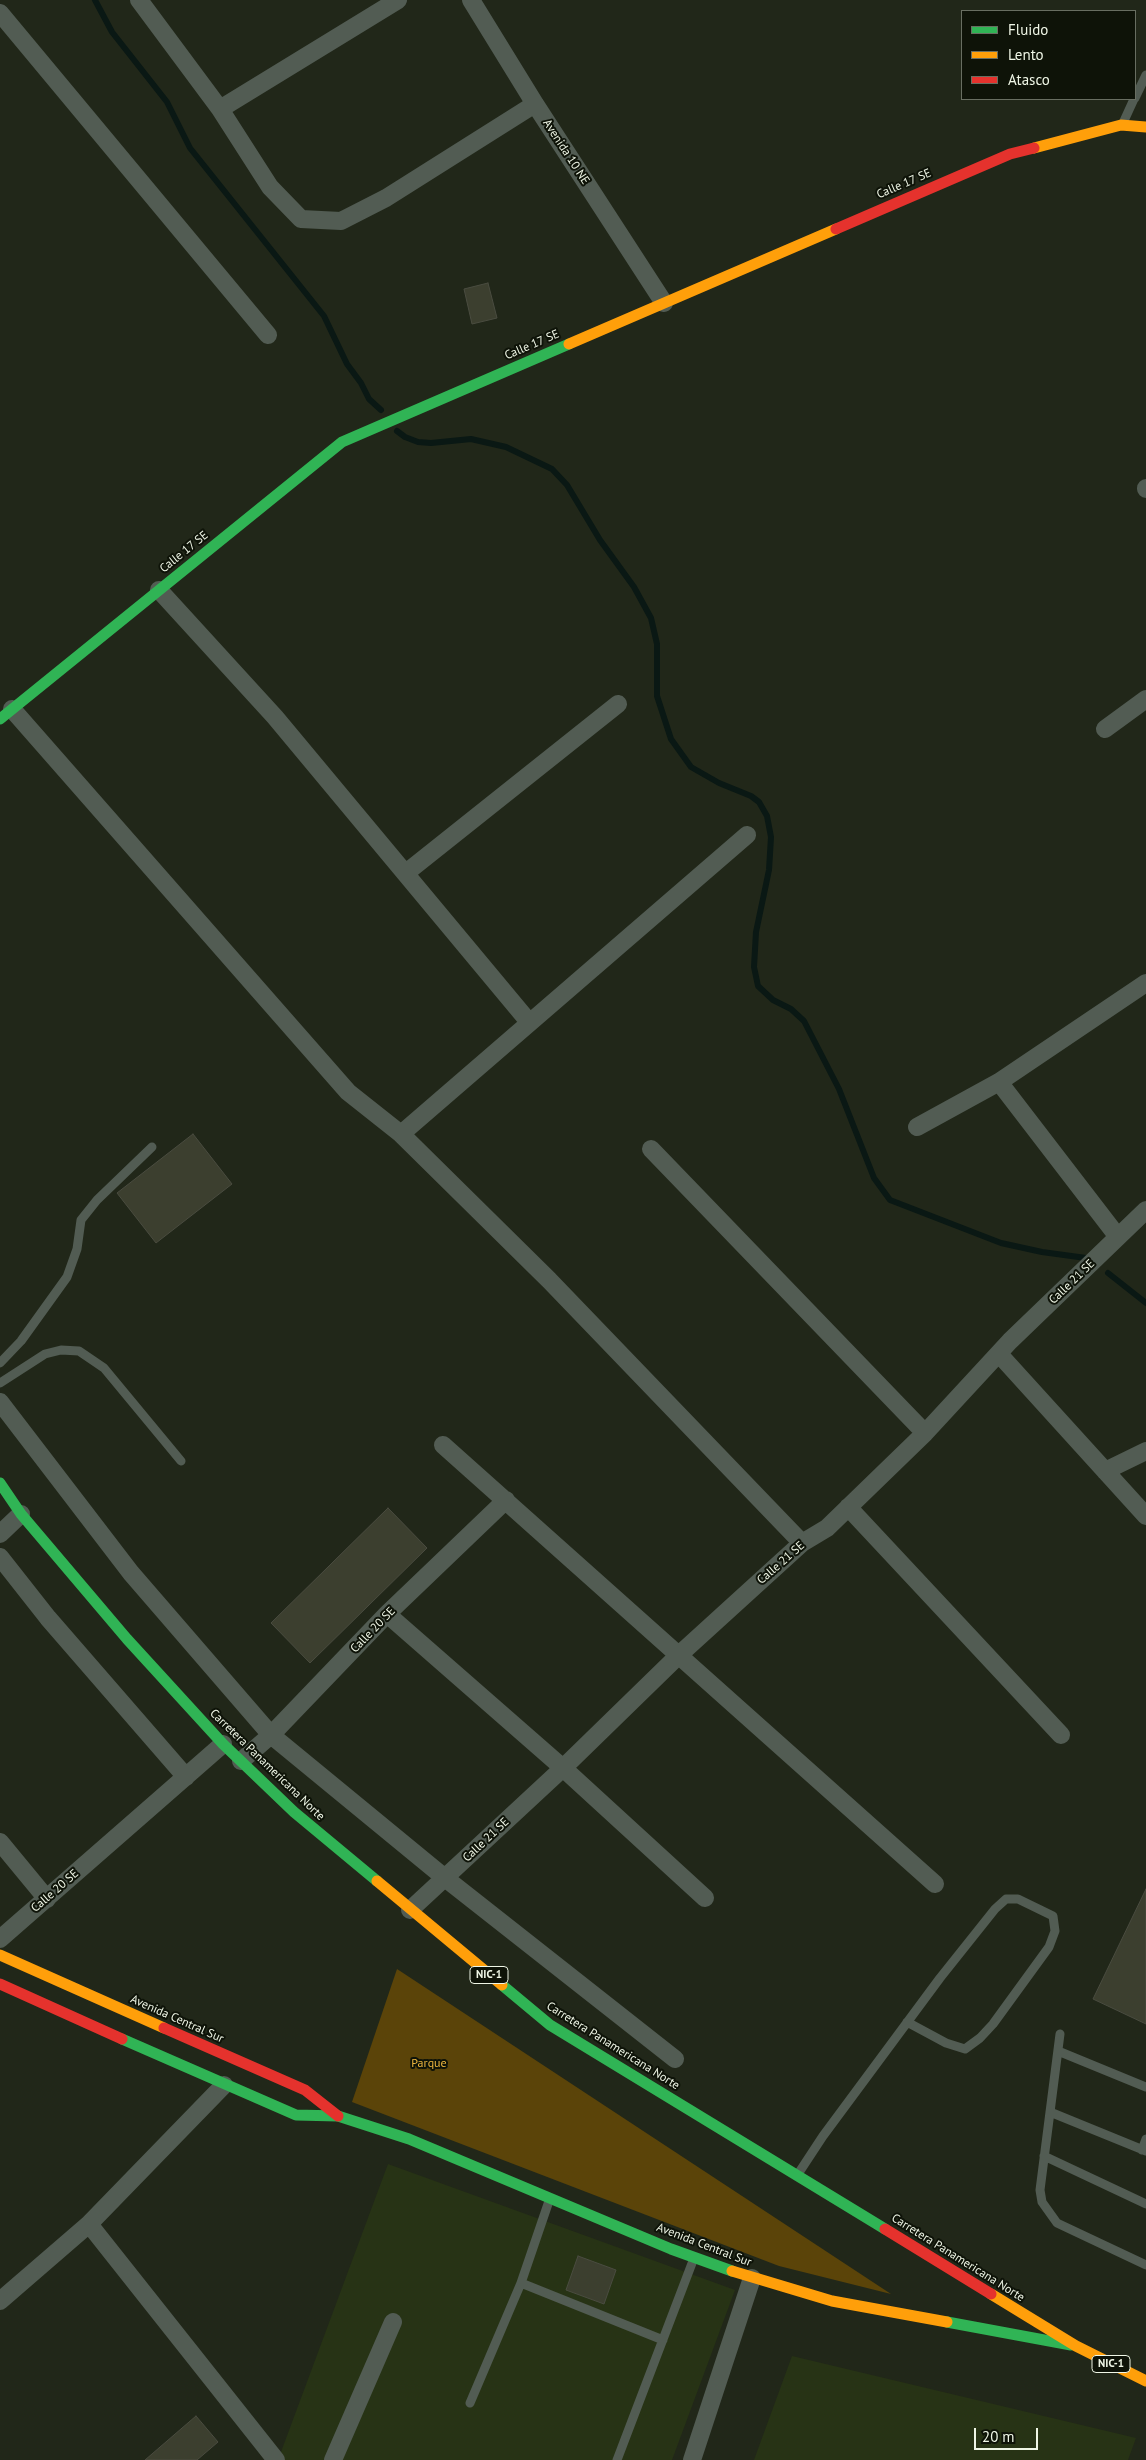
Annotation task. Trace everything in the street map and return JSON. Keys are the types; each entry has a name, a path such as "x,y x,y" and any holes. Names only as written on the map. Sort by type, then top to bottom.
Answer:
{"main road":[{"name":"Calle 17 SE","path":"6,714 342,442 1010,154 1121,126 1146,127"},
{"name":"Carretera Panamericana Norte","path":"0,1483 21,1514 127,1638 223,1744 294,1812 550,2025 1076,2346 1146,2381"},
{"name":"Avenida Central Sur","path":"0,1955 305,2090 338,2116"},
{"name":"Avenida Central Sur","path":"0,1984 224,2085 296,2115 338,2116 409,2139 694,2258 752,2278 832,2301 1076,2346"}],"street":[{"path":"139,0 220,109 270,187 300,219 341,221 386,198 535,104"},
{"path":"220,109 398,0"},
{"name":"Avenida 10 NE","path":"471,0 535,104 664,303"},
{"path":"0,13 268,335"},
{"path":"159,590 275,717 407,872 530,1022"},
{"path":"1105,729 1146,699"},
{"path":"407,872 618,704"},
{"path":"6,714 348,1092 401,1134 549,1280 802,1543"},
{"path":"401,1134 746,835"},
{"path":"917,1126 999,1082 1146,984"},
{"path":"999,1082 1118,1237"},
{"path":"651,1149 925,1433"},
{"name":"Calle 21 SE","path":"410,1910 563,1768 680,1654 802,1543 827,1528 925,1433 999,1354 1146,1210"},
{"path":"999,1354 1146,1516"},
{"path":"0,1402 131,1573 271,1735 445,1878 675,2059"},
{"path":"443,1445 680,1654 935,1884"},
{"path":"1105,1471 1146,1452"},
{"name":"Calle 20 SE","path":"241,1761 271,1735 388,1614 506,1500"},
{"path":"848,1507 1061,1735"},
{"path":"0,1534 21,1514"},
{"path":"0,1557 48,1618 186,1777"},
{"path":"388,1614 563,1768 705,1898"},
{"name":"Calle 20 SE","path":"0,1939 223,1744"},
{"path":"0,1842 47,1899"},
{"path":"0,2301 89,2224 224,2085"},
{"path":"89,2224 276,2460"},
{"path":"692,2460 752,2278"},
{"path":"333,2460 393,2322"}],"lane":[{"path":"1136,96 1146,75"},
{"path":"1121,126 1134,100"},
{"path":"0,1363 22,1341 67,1277 77,1249 81,1220 97,1200 152,1148"},
{"path":"0,1383 45,1354 61,1350 79,1351 104,1368 181,1461"},
{"path":"797,2175 907,2022 946,1970 1006,1899 1018,1898 1053,1916 1055,1931 1049,1946 993,2024 980,2038 965,2049 946,2043 907,2022"},
{"path":"1060,2034 1040,2190 1042,2202 1057,2223 1146,2266"},
{"path":"1058,2051 1146,2086"},
{"path":"1050,2112 1144,2151 1146,2139"},
{"path":"1044,2156 1146,2204"},
{"path":"470,2403 521,2283 550,2198"},
{"path":"617,2460 694,2258"},
{"path":"521,2283 663,2340"}],"shaded area":[{"path":"388,2164 735,2290 672,2460 278,2460"},
{"path":"792,2356 1136,2438 1128,2460 754,2460"}],"green space":[{"name":"Parque","path":"397,1969 891,2294 779,2266 352,2102"}],"building":[{"path":"488,283 497,318 472,324 464,289"},
{"path":"193,1134 232,1184 156,1243 117,1193"},
{"path":"388,1508 427,1548 310,1663 271,1623"},
{"path":"1146,1889 1146,2024 1093,1999"},
{"path":"578,2256 616,2270 604,2304 566,2290"},
{"path":"196,2416 218,2442 197,2460 145,2460"}],"waterway":[{"path":"95,0 112,32 167,102 190,148 324,316 347,364 361,383 369,399 381,410"},
{"path":"397,431 405,437 418,442 431,443 471,439 506,447 552,469 567,485 600,540 634,587 651,618 657,644 657,696 671,739 691,767 719,783 751,796 759,802 767,816 771,837 769,870 756,932 754,967 758,986 773,1000 791,1009 804,1021 839,1089 874,1178 890,1200 1001,1243 1042,1252 1086,1258"},
{"path":"1108,1273 1146,1303"}],"traffic: fast":[{"path":"0,719 342,442 569,344"},
{"path":"0,1483 21,1514 127,1639 223,1744 294,1812 377,1881"},
{"path":"502,1985 550,2025 885,2229"},
{"path":"122,2039 296,2115 338,2116 409,2139 671,2249 732,2271"},
{"path":"947,2322 1071,2345"}],"traffic: slow":[{"path":"1034,148 1121,125 1146,127"},
{"path":"569,344 836,229"},
{"path":"377,1881 502,1985"},
{"path":"0,1955 164,2028"},
{"path":"732,2271 832,2301 947,2322"},
{"path":"991,2294 1076,2346 1146,2381"}],"traffic: jam":[{"path":"836,229 1010,154 1034,148"},
{"path":"0,1984 122,2039"},
{"path":"164,2028 305,2090 338,2116"},
{"path":"885,2229 991,2294"}]}
